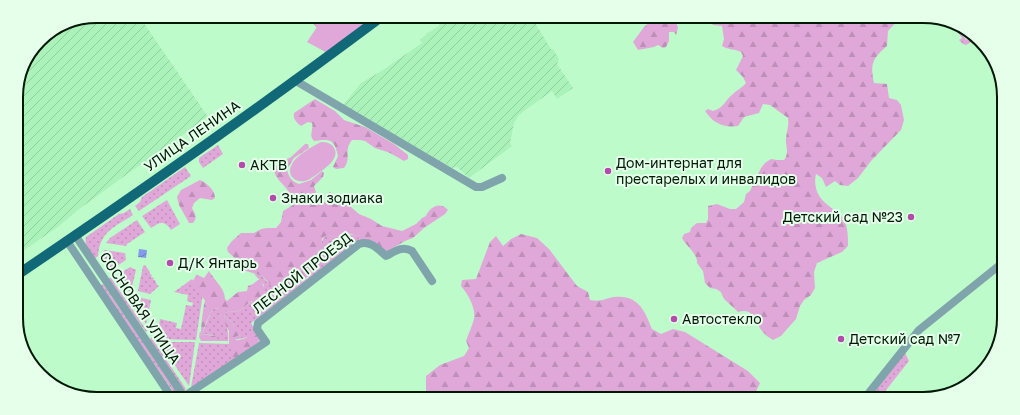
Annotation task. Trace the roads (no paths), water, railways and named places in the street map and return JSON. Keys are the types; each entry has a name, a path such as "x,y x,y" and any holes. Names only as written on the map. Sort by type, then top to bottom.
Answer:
{"main road":[{"name":"УЛИЦА ЛЕНИНА","path":"23,271 296,80 374,23"}],"street":[{"path":"296,80 476,187 482,188 502,178"},
{"name":"СОСНОВАЯ УЛИЦА","path":"71,238 168,392"},
{"name":"СОСНОВАЯ УЛИЦА","path":"71,238 183,392"},
{"name":"ЛЕСНОЙ ПРОЕЗД","path":"190,392 266,342 257,329 258,323 363,242 368,243 386,256 403,248 407,248 412,251 432,281"},
{"path":"869,392 919,330 997,267"}],"water":[{"path":"139,249 147,250 146,258 138,257"}],"place":[{"name":"АКТВ","path":"242,165"},
{"name":"Дом-интернат для престарелых и инвалидов","path":"608,171"},
{"name":"Знаки зодиака","path":"273,198"},
{"name":"Детский сад №23","path":"911,217"},
{"name":"Д/К Янтарь","path":"170,263"},
{"name":"Автостекло","path":"674,319"},
{"name":"Детский сад №7","path":"841,339"}]}
